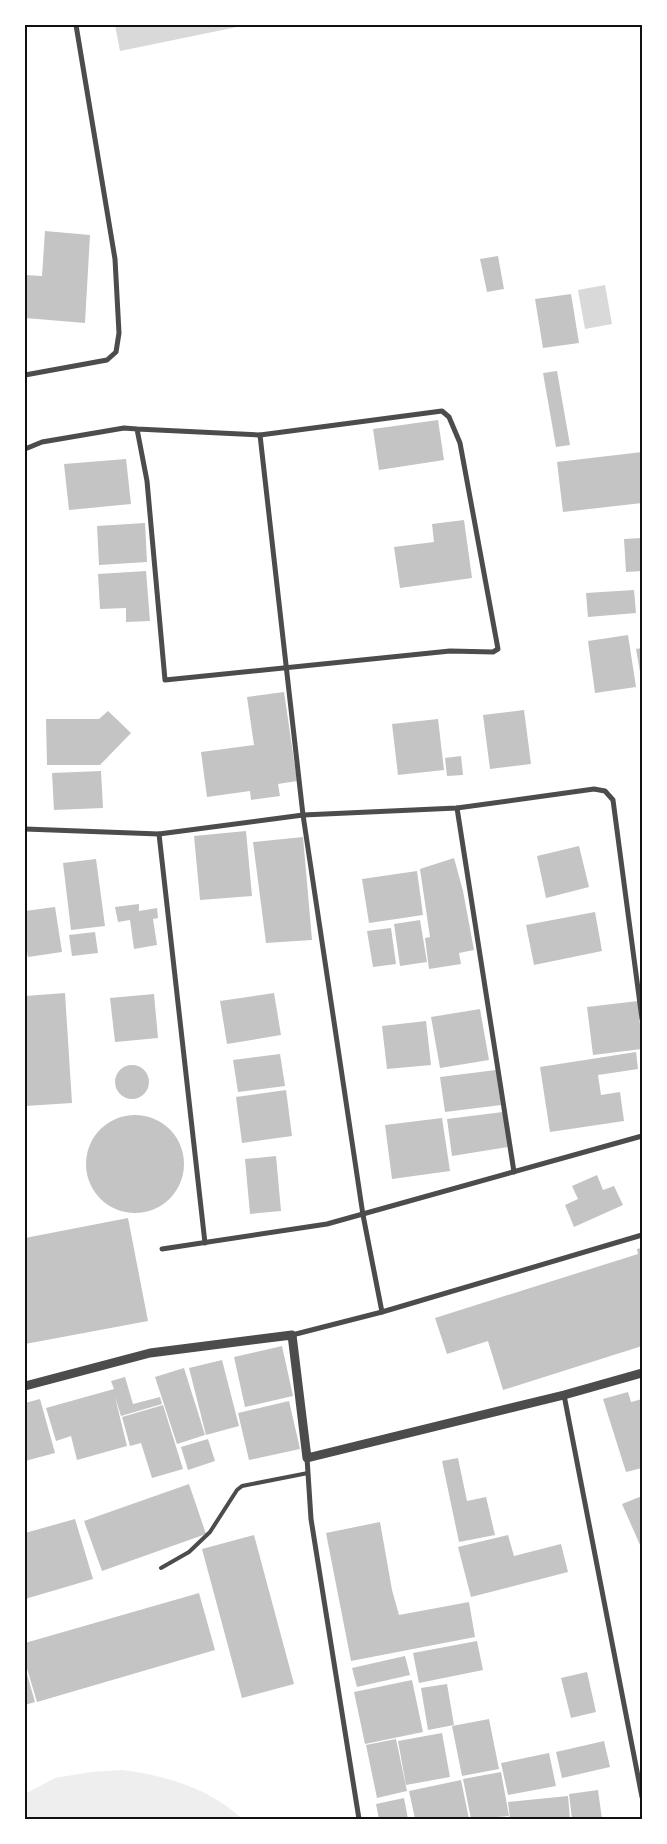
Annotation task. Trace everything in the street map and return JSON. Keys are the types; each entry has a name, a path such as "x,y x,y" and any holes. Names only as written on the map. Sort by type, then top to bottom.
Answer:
{"street":[{"path":"25,375 107,360 116,352 119,333 115,259 76,25"},
{"path":"25,449 51,440 124,428 260,435 442,411 449,417 460,443 498,649 492,652 450,651 163,679 147,481 136,430"},
{"path":"260,435 288,666 303,815 363,1215 382,1312"},
{"path":"25,829 159,834 303,815 457,808 594,789 605,791 610,796 614,810 642,1019"},
{"path":"457,808 514,1172"},
{"path":"159,834 205,1243"},
{"path":"162,1249 327,1224 642,1136"},
{"path":"25,1386 150,1353 292,1335 382,1312 642,1235"},
{"path":"292,1335 307,1458 311,1520 360,1819"},
{"path":"307,1458 564,1395 642,1373"},
{"path":"564,1395 642,1797"}],"lane":[{"path":"161,1568 189,1552 210,1532 237,1490 242,1486 308,1473"}],"shaded area":[{"path":"115,25 241,25 242,26 120,51"},
{"path":"605,285 612,324 585,329 578,290"},
{"path":"123,1770 171,1780 202,1791 229,1808 242,1819 25,1819 25,1794 55,1778 91,1772"}],"building":[{"path":"45,231 90,235 85,323 25,318 25,275 42,276"},
{"path":"498,256 504,289 487,292 480,259"},
{"path":"571,294 579,343 543,348 535,299"},
{"path":"557,371 570,445 556,447 543,373"},
{"path":"438,420 444,460 379,470 373,429"},
{"path":"642,452 642,503 563,512 557,462"},
{"path":"126,459 131,504 69,510 64,464"},
{"path":"464,520 472,578 400,588 394,547 434,542 432,524"},
{"path":"145,523 147,562 99,565 97,526"},
{"path":"642,538 642,571 626,572 624,539"},
{"path":"146,571 150,621 126,622 126,608 100,609 98,574"},
{"path":"634,590 636,613 588,617 586,593"},
{"path":"628,635 636,687 595,693 588,641"},
{"path":"642,648 642,678 641,678 636,649"},
{"path":"284,692 297,781 278,784 280,796 251,800 250,791 207,797 201,752 254,745 247,697"},
{"path":"524,710 531,764 490,769 483,715"},
{"path":"108,711 131,733 100,765 47,765 46,719 99,719"},
{"path":"438,719 444,770 398,775 392,724"},
{"path":"461,756 463,775 447,776 445,758"},
{"path":"101,771 103,808 54,810 52,773"},
{"path":"246,831 252,896 200,900 194,836"},
{"path":"303,837 312,940 266,943 253,842"},
{"path":"579,846 589,887 546,898 537,856"},
{"path":"454,858 463,891 474,950 459,953 461,964 429,969 425,938 430,937 420,869"},
{"path":"96,859 105,926 71,930 63,863"},
{"path":"417,871 423,915 369,923 362,879"},
{"path":"139,904 139,911 157,908 158,918 153,919 157,945 134,949 130,920 118,922 115,907"},
{"path":"55,907 62,952 28,957 25,938 25,911"},
{"path":"595,912 602,951 534,965 526,925"},
{"path":"420,920 427,962 400,966 394,924"},
{"path":"391,928 396,964 373,967 367,931"},
{"path":"95,932 98,953 72,956 69,935"},
{"path":"65,993 72,1103 25,1106 25,996"},
{"path":"274,993 281,1035 227,1044 220,1001"},
{"path":"154,994 158,1038 115,1042 110,998"},
{"path":"638,1001 642,1049 593,1055 587,1007"},
{"path":"480,1009 489,1060 440,1068 431,1017"},
{"path":"426,1021 431,1065 387,1069 382,1026"},
{"path":"636,1052 638,1069 598,1075 601,1095 620,1092 624,1121 550,1132 540,1067"},
{"path":"280,1054 285,1086 238,1092 233,1060"},
{"path":"132,1065 139,1066 144,1070 148,1075 148,1089 144,1094 139,1098 132,1099 125,1098 120,1094 116,1089 115,1082 116,1075 120,1070 125,1066"},
{"path":"496,1070 501,1105 445,1112 440,1077"},
{"path":"286,1090 292,1136 242,1143 236,1097"},
{"path":"503,1112 508,1147 452,1156 447,1119"},
{"path":"135,1115 154,1118 170,1129 181,1145 184,1164 181,1183 170,1199 154,1210 135,1213 116,1210 100,1199 89,1183 86,1164 89,1145 100,1129 116,1118"},
{"path":"442,1118 450,1171 392,1179 385,1125"},
{"path":"276,1156 281,1211 250,1214 245,1159"},
{"path":"597,1175 603,1190 614,1186 623,1205 574,1227 565,1205 578,1199 572,1186"},
{"path":"128,1218 148,1321 25,1344 25,1238"},
{"path":"642,1248 642,1346 503,1390 488,1341 447,1354 435,1318 638,1254 637,1249"},
{"path":"282,1346 293,1396 245,1407 234,1357"},
{"path":"222,1360 239,1426 206,1435 189,1368"},
{"path":"184,1368 205,1435 177,1444 155,1377"},
{"path":"125,1377 133,1404 160,1397 162,1404 121,1416 115,1397 127,1446 77,1460 71,1436 56,1441 46,1408 114,1389 111,1381"},
{"path":"628,1392 631,1402 642,1399 642,1468 626,1472 603,1399"},
{"path":"40,1399 55,1453 25,1461 25,1403"},
{"path":"289,1401 300,1449 249,1460 238,1413"},
{"path":"163,1405 183,1469 152,1478 141,1443 130,1446 122,1417"},
{"path":"208,1439 215,1461 188,1470 181,1447"},
{"path":"458,1458 467,1501 486,1497 495,1535 459,1542 442,1461"},
{"path":"189,1484 206,1534 102,1571 84,1521"},
{"path":"642,1496 642,1544 640,1545 622,1504"},
{"path":"75,1519 93,1579 25,1599 25,1533"},
{"path":"380,1522 392,1590 399,1615 469,1602 475,1637 351,1661 326,1533"},
{"path":"254,1535 294,1684 242,1698 202,1549"},
{"path":"508,1535 514,1556 561,1544 568,1572 471,1597 458,1547"},
{"path":"199,1593 215,1650 37,1702 25,1662 25,1643"},
{"path":"477,1641 483,1670 419,1683 413,1653"},
{"path":"405,1656 410,1675 357,1687 352,1668"},
{"path":"25,1667 35,1702 25,1705"},
{"path":"587,1672 596,1712 571,1718 561,1678"},
{"path":"412,1680 423,1732 365,1744 354,1692"},
{"path":"447,1684 454,1725 428,1730 421,1688"},
{"path":"489,1719 499,1769 462,1776 452,1726"},
{"path":"442,1733 450,1777 406,1785 398,1741"},
{"path":"396,1739 407,1791 377,1798 366,1745"},
{"path":"604,1741 610,1767 562,1778 556,1752"},
{"path":"549,1753 556,1786 508,1795 501,1763"},
{"path":"501,1772 509,1816 471,1819 463,1779"},
{"path":"461,1780 469,1819 415,1819 409,1791"},
{"path":"598,1790 602,1819 572,1819 569,1794"},
{"path":"568,1796 570,1819 510,1819 508,1802"},
{"path":"404,1798 408,1819 379,1819 376,1804"}]}
